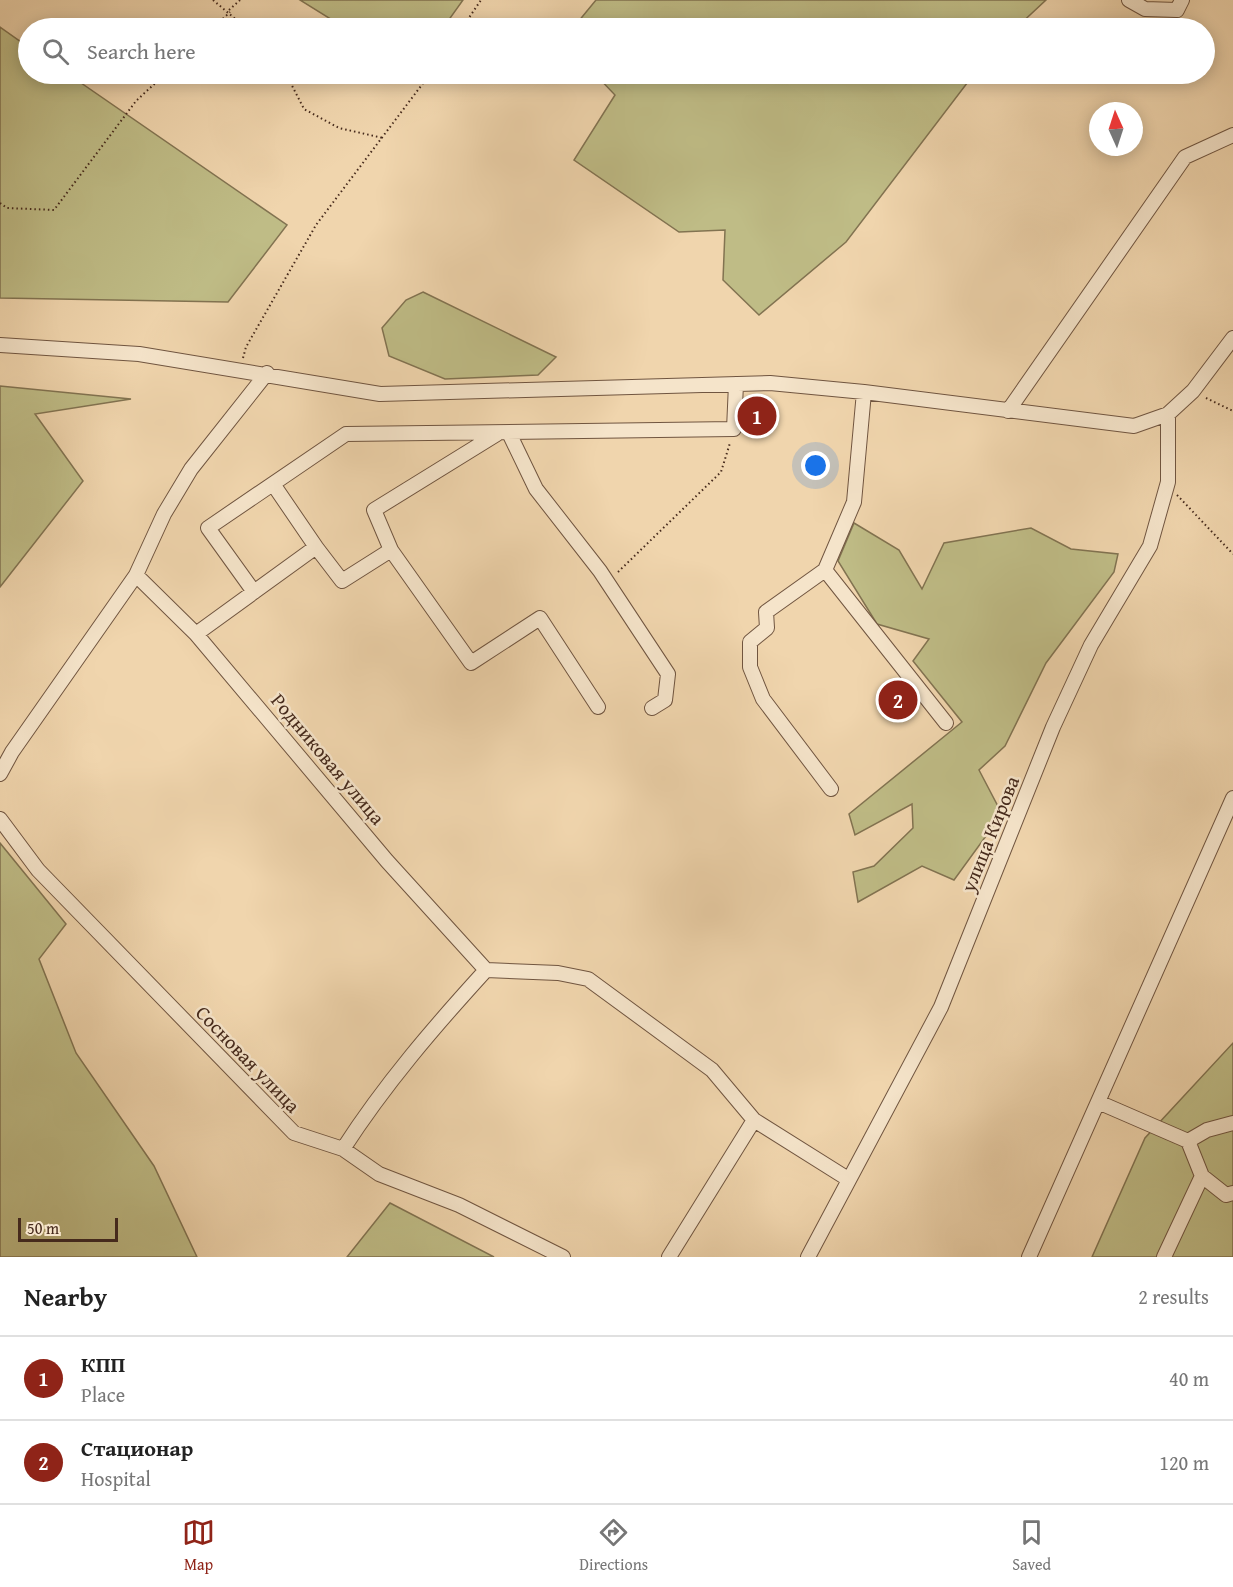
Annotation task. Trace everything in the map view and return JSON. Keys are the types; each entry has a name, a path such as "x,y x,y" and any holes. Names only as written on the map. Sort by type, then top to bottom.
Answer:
{"street":[{"path":"1129,0 1145,9 1179,5"},
{"path":"1008,411 1185,157 1233,135"},
{"path":"0,345 140,354 267,373 380,394 770,383 864,392 1134,426 1168,414 1193,392 1233,338"},
{"path":"0,774 12,752 136,576 164,514 191,469 267,373"},
{"path":"254,592 208,528 346,434 734,429 736,384"},
{"path":"831,789 763,699 750,667 750,642 767,628 766,612 825,570 854,502 864,392"},
{"name":"улица Кирова","path":"808,1257 941,1007 1053,727 1091,645 1150,546 1168,482 1168,414"},
{"path":"503,433 375,510 391,550 471,663 540,618 598,707"},
{"path":"503,433 536,489 607,582 668,674 665,700 652,708"},
{"path":"273,483 342,581 391,550"},
{"path":"196,634 316,547"},
{"path":"825,570 946,723"},
{"name":"Родниковая улица","path":"136,576 196,634 387,861 486,970"},
{"path":"1029,1257 1233,798"},
{"name":"Сосновая улица","path":"0,819 38,870 294,1134 343,1149 379,1174 459,1204 563,1257"},
{"path":"343,1149 374,1100 419,1044 486,970 558,973 588,979 712,1070 754,1120 848,1179"},
{"path":"1098,1102 1188,1142 1202,1176 1226,1194 1233,1193"},
{"path":"669,1257 754,1120"},
{"path":"1188,1142 1207,1130 1233,1123"},
{"path":"1164,1257 1202,1176"}],"path":[{"path":"213,0 236,18"},
{"path":"222,18 240,0"},
{"path":"469,18 482,0"},
{"path":"0,203 7,208 54,210 136,101 154,84"},
{"path":"291,84 304,109 339,128 383,138"},
{"path":"240,369 246,347 316,225 423,84"},
{"path":"1193,392 1233,411"},
{"path":"607,582 721,472 734,429"},
{"path":"1168,482 1183,503 1233,554"}],"shaded area":[{"path":"300,0 463,0 450,18 329,18"},
{"path":"596,0 1046,0 1027,18 581,18"},
{"path":"0,27 18,40 18,84 83,84 287,225 228,302 0,298"},
{"path":"605,84 966,84 846,242 759,315 723,280 725,230 679,232 574,160 615,95"},
{"path":"423,292 556,357 538,375 445,379 389,356 382,328 406,300"},
{"path":"0,386 131,399 35,414 83,481 0,587"},
{"path":"854,523 899,550 922,589 944,543 1031,528 1071,549 1118,554 1114,572 1046,663 1005,746 979,770 1002,814 954,880 922,866 858,902 853,872 874,866 913,828 912,804 855,835 849,814 962,722 913,661 929,639 877,624 838,561"},
{"path":"0,843 66,924 39,959 76,1053 154,1166 197,1257 0,1257"},
{"path":"1233,1043 1233,1257 1092,1257 1145,1138"},
{"path":"390,1203 494,1257 347,1257"}],"place":[{"name":"КПП","path":"757,416"},
{"name":"Стационар","path":"898,700"}]}
